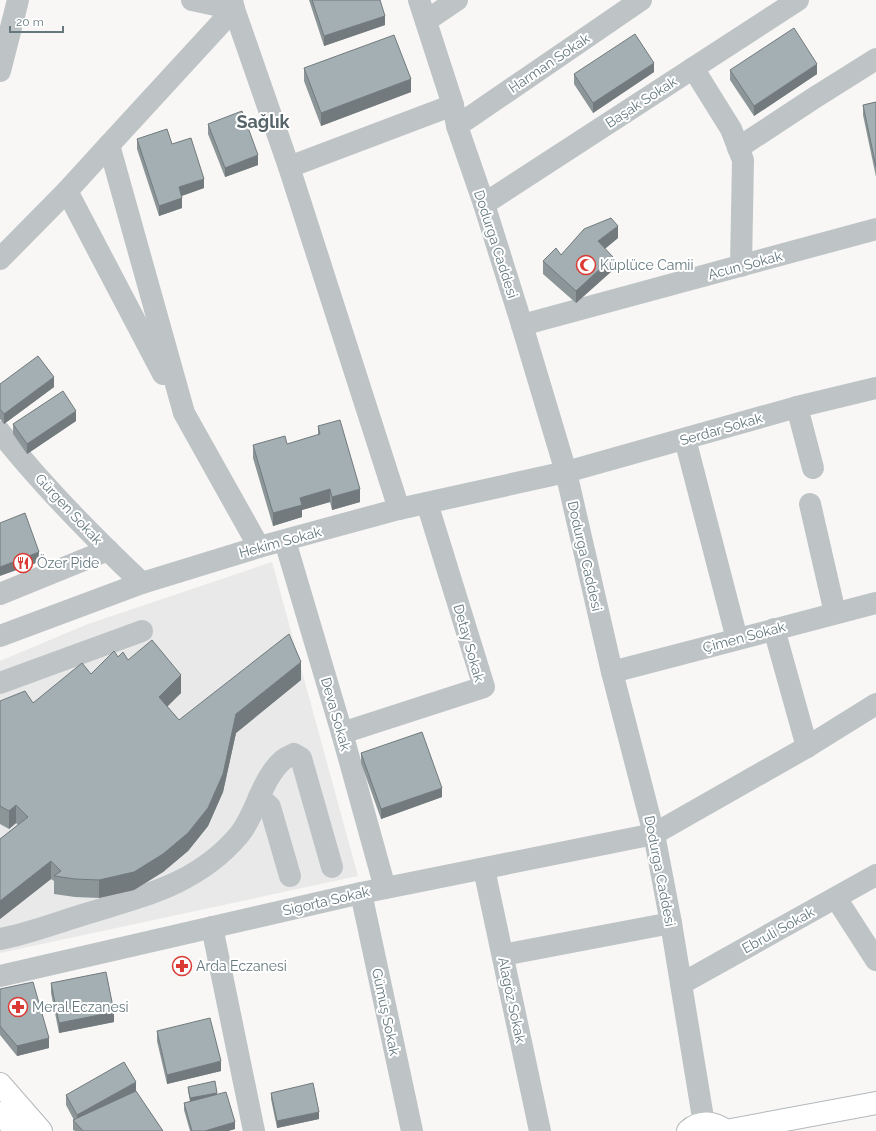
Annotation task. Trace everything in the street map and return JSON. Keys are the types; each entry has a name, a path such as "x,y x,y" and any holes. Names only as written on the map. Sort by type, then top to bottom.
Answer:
{"main road":[{"path":"0,1084 41,1131"},
{"path":"691,1129 710,1123 718,1125 726,1131 876,1103"},
{"path":"0,1113 16,1131"}],"street":[{"path":"0,72 18,0"},
{"path":"192,0 233,4"},
{"name":"Dodurga Caddesi","path":"419,0 453,105 457,126 484,204 522,325 566,472 612,672 654,834 681,984 691,1129"},
{"path":"426,21 457,0"},
{"name":"Harman Sokak","path":"457,126 641,0"},
{"name":"Başak Sokak","path":"484,204 798,0"},
{"path":"0,259 68,191 233,4"},
{"path":"233,4 289,167 399,509"},
{"path":"738,148 876,59"},
{"path":"693,68 731,129 743,160 741,266"},
{"path":"289,167 453,105"},
{"path":"109,145 184,413"},
{"path":"68,191 184,413 259,548"},
{"name":"Acun Sokak","path":"522,325 876,229"},
{"name":"Serdar Sokak","path":"566,472 797,407 876,388"},
{"path":"797,407 813,468"},
{"name":"Gürgen Sokak","path":"0,432 24,463 142,583"},
{"path":"685,439 737,639"},
{"name":"Hekim Sokak","path":"0,636 142,583 259,548 399,509 566,472"},
{"name":"Detay Sokak","path":"342,734 484,687 427,503"},
{"path":"810,504 835,613"},
{"name":"Deva Sokak","path":"285,541 342,734 385,888"},
{"path":"0,594 108,550"},
{"name":"Çimen Sokak","path":"612,672 876,603"},
{"path":"774,629 807,747"},
{"path":"0,683 142,631"},
{"name":"Sigorta Sokak","path":"0,976 360,893 654,834 807,747 876,704"},
{"path":"0,939 152,893 185,879 215,859 239,835 249,821 259,797 268,781 284,759 294,754 301,758 332,867"},
{"path":"259,797 270,807 290,876"},
{"name":"Alagöz Sokak","path":"484,869 540,1131"},
{"name":"Ebruli Sokak","path":"681,984 876,875"},
{"name":"Gümüş Sokak","path":"360,893 412,1131"},
{"path":"836,898 876,960"},
{"path":"503,955 671,923"},
{"path":"212,927 254,1131"}],"shaded area":[{"path":"272,562 358,876 0,953 0,661 88,624"}],"building":[{"path":"312,0 380,0 385,16 324,36"},
{"path":"794,28 817,64 754,106 730,70"},
{"path":"635,34 654,63 593,103 574,74"},
{"path":"394,35 411,79 321,113 304,68"},
{"path":"876,102 876,167 863,105"},
{"path":"242,111 258,155 225,168 208,124"},
{"path":"167,129 172,144 191,138 204,179 179,187 182,198 159,206 137,139"},
{"path":"611,218 618,226 598,241 613,257 576,291 543,261 556,248 561,255 584,229"},
{"path":"38,356 54,377 4,414 0,409 0,384"},
{"path":"63,391 76,411 27,444 13,424"},
{"path":"340,420 360,489 332,497 330,489 300,498 302,505 273,513 253,445 285,436 287,444 320,434 318,426"},
{"path":"25,513 39,552 0,567 0,523"},
{"path":"289,634 301,662 236,714 223,774 208,808 188,833 163,854 134,872 99,880 54,876 61,871 51,861 0,901 0,839 28,817 16,805 9,811 0,806 0,701 25,691 33,703 82,663 91,674 114,651 118,657 123,652 128,660 152,640 181,675 159,697 179,720"},
{"path":"422,732 442,788 381,809 361,753"},
{"path":"106,972 114,1012 59,1023 51,983"},
{"path":"33,982 49,1038 17,1046 0,1026 0,989"},
{"path":"210,1018 221,1061 167,1075 157,1031"},
{"path":"124,1062 136,1082 77,1115 66,1095"},
{"path":"215,1081 217,1093 190,1098 188,1087"},
{"path":"313,1083 319,1112 277,1121 271,1093"},
{"path":"136,1091 163,1131 83,1131 73,1120"},
{"path":"226,1092 235,1122 205,1131 192,1131 184,1103"}],"place":[{"name":"Küplüce Camii","path":"586,265"},
{"name":"Özer Pide","path":"23,563"},
{"name":"Arda Eczanesi","path":"182,966"},
{"name":"Meral Eczanesi","path":"18,1007"}],"district":[{"name":"Sağlık","path":"263,122"}]}
